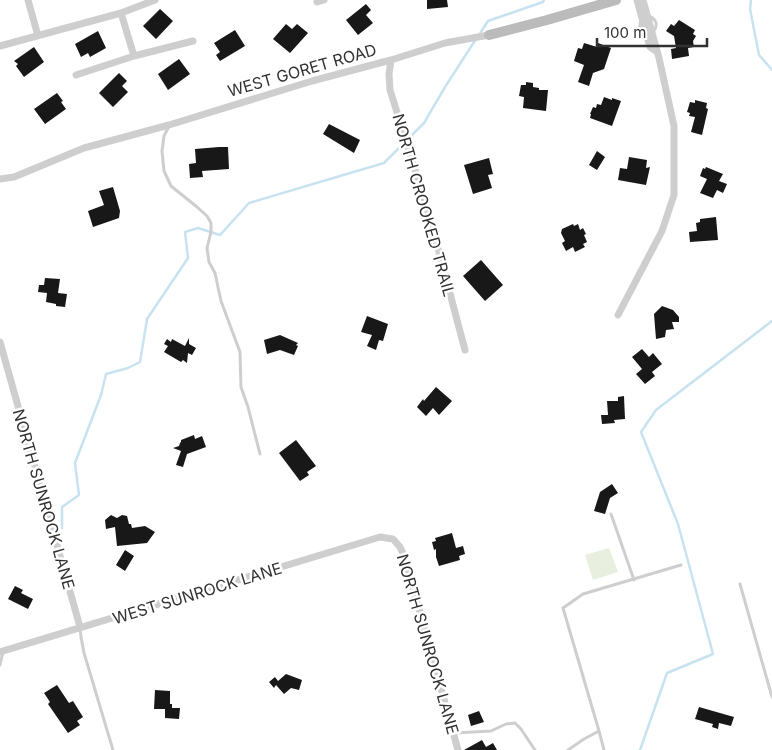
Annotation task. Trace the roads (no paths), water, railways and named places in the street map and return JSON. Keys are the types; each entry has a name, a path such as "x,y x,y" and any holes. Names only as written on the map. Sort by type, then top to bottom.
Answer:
{"street":[{"path":"28,0 38,36"},
{"path":"0,46 121,13 155,0"},
{"name":"WEST GORET ROAD","path":"0,179 14,176 84,148 169,125 312,80 391,60 445,43 489,35 616,0"},
{"path":"637,0 645,17"},
{"path":"618,315 662,231 674,195 674,126 657,53 650,47 643,0"},
{"path":"121,13 134,56"},
{"path":"76,75 134,56 193,41"},
{"name":"NORTH CROOKED TRAIL","path":"391,60 389,74 390,90 428,211 465,350"},
{"name":"NORTH SUNROCK LANE","path":"0,342 80,628"},
{"name":"WEST SUNROCK LANE","path":"1,652 380,537 393,539"},
{"name":"NORTH SUNROCK LANE","path":"393,539 400,547 404,558 458,750"}],"lane":[{"path":"645,17 652,17 656,22 656,27 649,32"},
{"path":"169,125 164,136 162,151 164,171 171,186 198,207 211,223 207,248 209,262 215,273 221,301 240,352 241,387 260,454"},
{"path":"611,514 634,580"},
{"path":"604,750 563,608 583,594 681,565"},
{"path":"740,584 772,697"},
{"path":"80,628 84,653 113,750"},
{"path":"0,666 1,652"},
{"path":"453,733 491,731 506,724 515,723 535,750"},
{"path":"568,750 600,731"}],"waterway":[{"path":"479,35 488,21 543,2 544,0"},
{"path":"751,0 750,9 759,55 772,70"},
{"path":"62,528 62,507 79,495 75,463 101,395 106,374 128,368 140,362 147,319 188,258 185,232 198,228 220,235 249,203 384,163 424,123 476,39"},
{"path":"640,750 667,673 713,654 678,524 641,432 656,410 772,321"}]}
